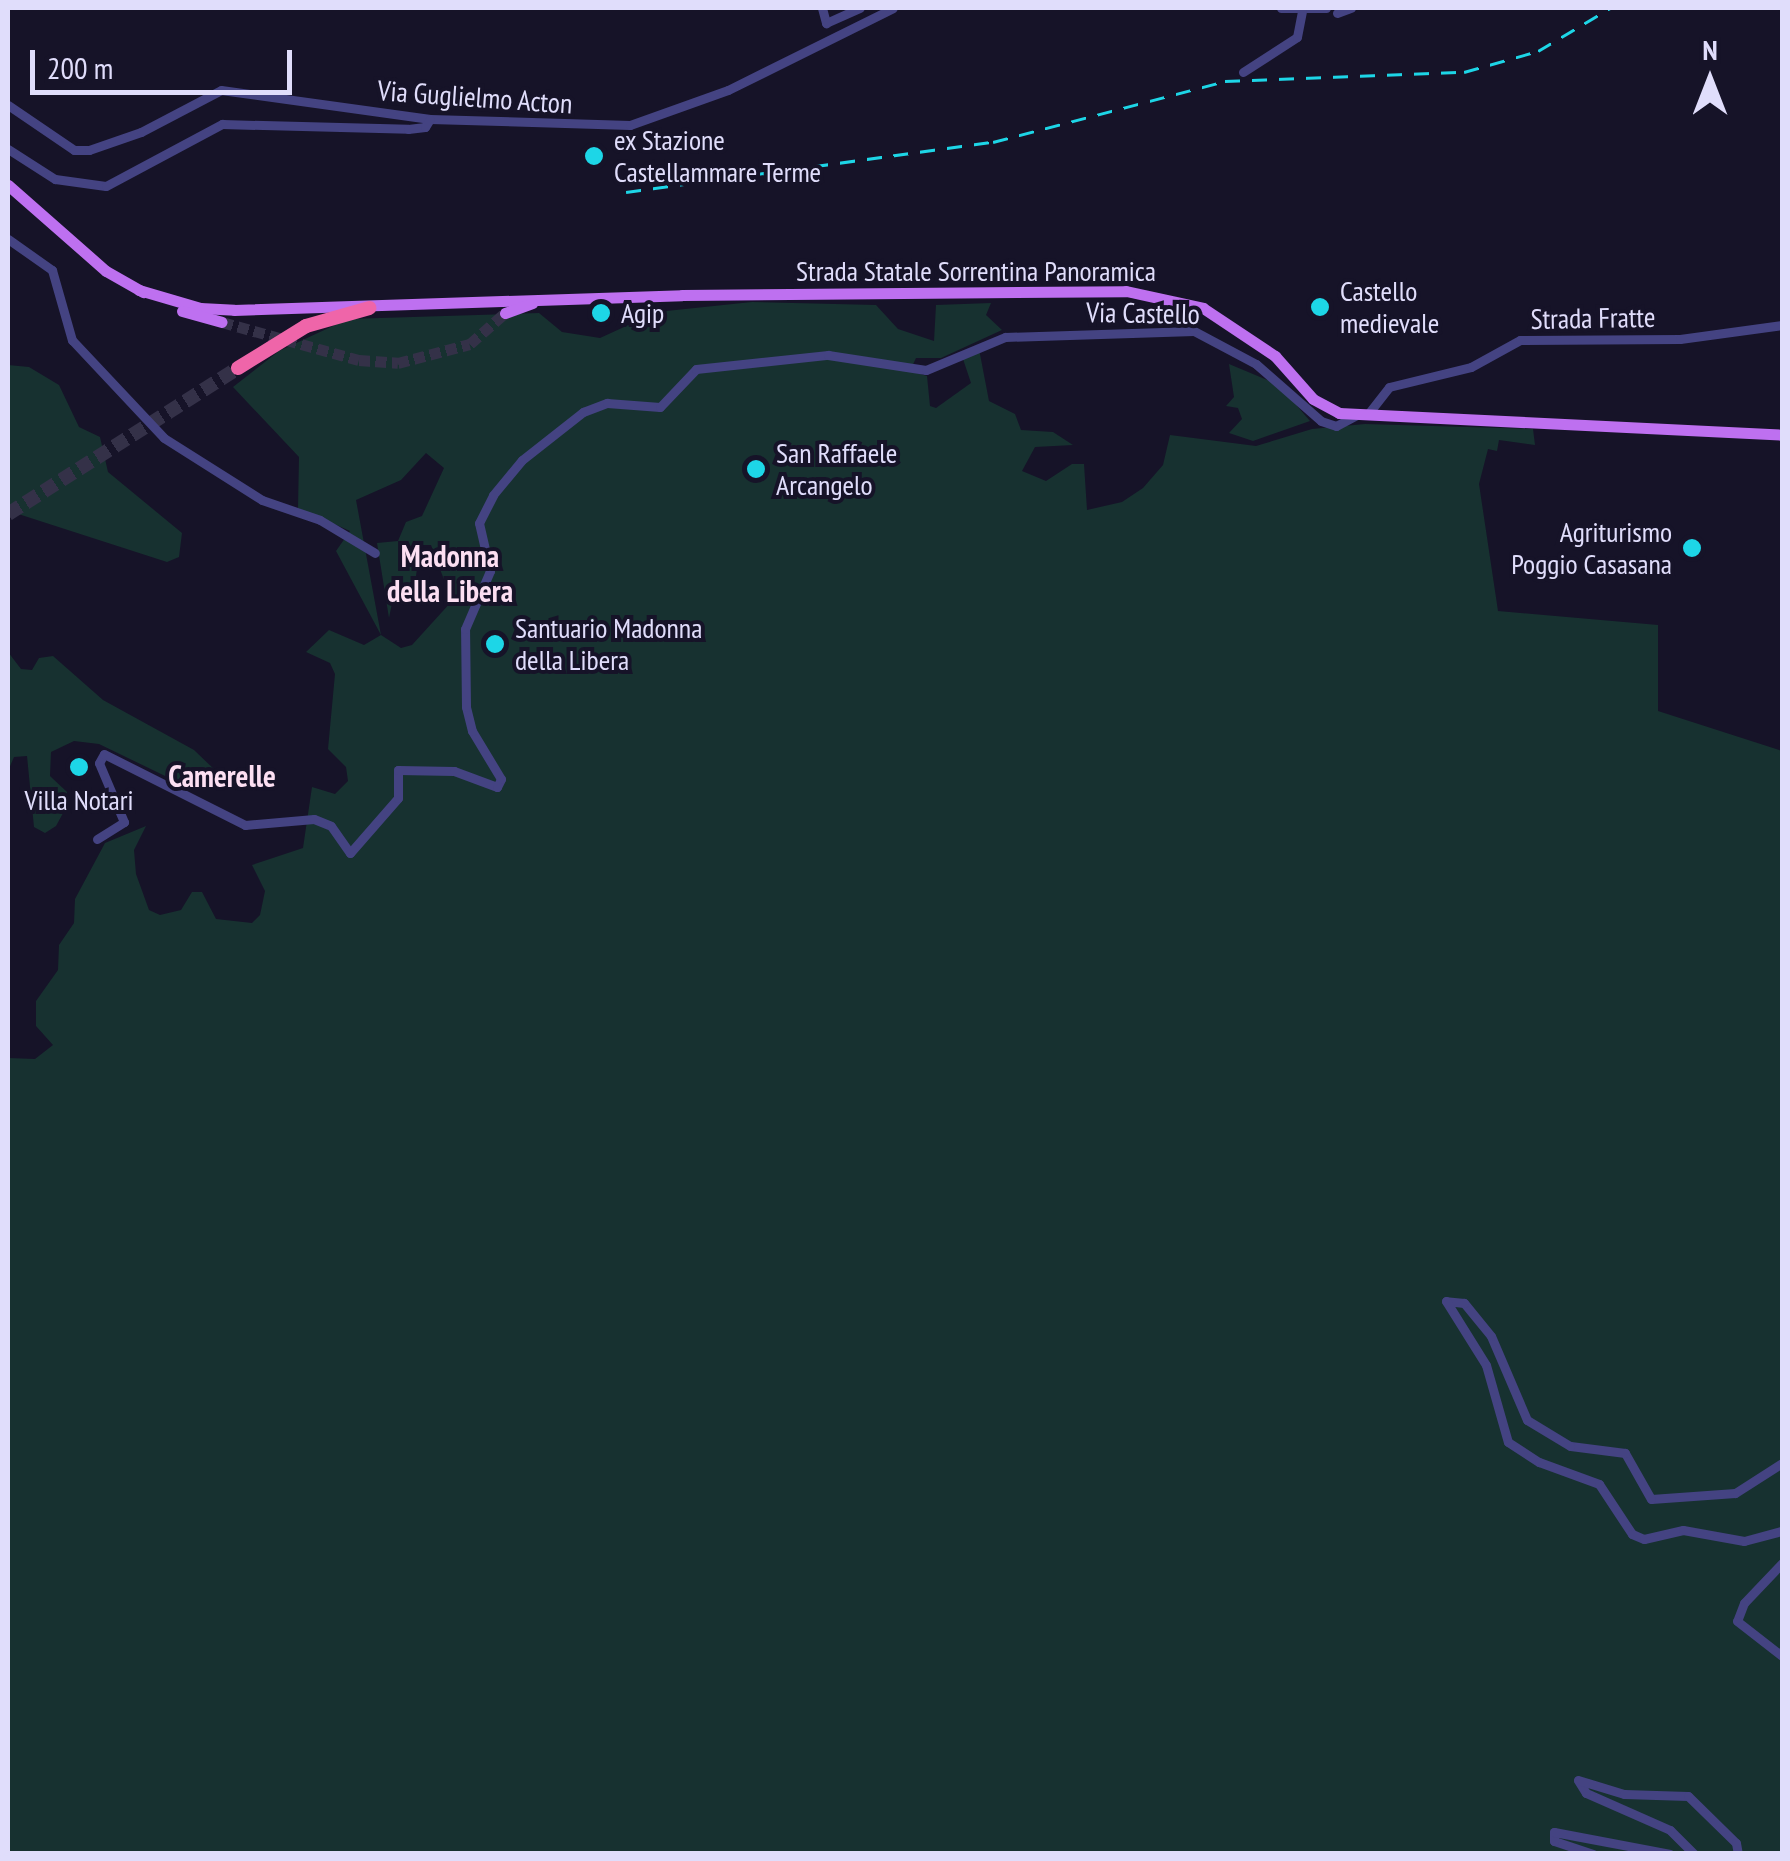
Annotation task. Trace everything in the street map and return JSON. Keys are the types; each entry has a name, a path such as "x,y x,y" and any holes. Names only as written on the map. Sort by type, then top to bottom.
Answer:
{"highway":[{"path":"238,368 306,326 369,308"}],"main road":[{"path":"8,185 106,270 139,290 222,322"},
{"name":"Strada Statale Sorrentina Panoramica","path":"139,290 218,310 369,308 550,298 1126,291 1166,296 1239,329 1324,408 1363,414 1782,435"},
{"path":"505,312 550,298"}],"street":[{"path":"822,8 826,23 860,8"},
{"name":"Via Guglielmo Acton","path":"8,105 62,143 89,150 141,132 221,90 430,119 571,128 630,126 728,90 893,8"},
{"path":"1281,8 1302,12 1326,8"},
{"path":"1337,13 1351,8"},
{"path":"1244,72 1297,36 1302,12"},
{"path":"837,20 842,33"},
{"path":"8,149 55,179 106,186 222,124 408,130 430,119"},
{"path":"8,239 52,270 72,340 164,438 262,500 320,520 376,553"},
{"name":"Strada Fratte","path":"1336,426 1363,414 1388,388 1471,367 1520,340 1673,339 1782,325"},
{"name":"Via Castello","path":"97,839 124,822 99,763 104,754 245,825 314,819 331,826 350,852 398,798 398,770 454,772 496,787 501,780 472,731 466,708 465,629 490,571 479,523 522,460 583,412 606,402 660,407 685,378 711,364 828,355 926,370 1005,337 1194,331 1256,364 1314,418 1336,426"},
{"path":"1782,1463 1735,1492 1652,1499 1625,1453 1570,1446 1528,1420 1491,1336 1464,1303 1446,1301 1486,1365 1508,1442 1539,1462 1598,1484 1632,1534 1654,1538 1682,1530 1744,1540 1782,1531"},
{"path":"1782,1563 1744,1603 1737,1621 1782,1656"},
{"path":"1694,1854 1670,1830 1586,1793 1578,1780 1624,1794 1688,1796 1736,1843 1738,1854"},
{"path":"1594,1854 1554,1841 1554,1832 1670,1854"}],"green space":[{"path":"752,302 876,305 898,329 934,341 936,305 991,303 986,315 1002,330 941,358 916,358 910,371 927,376 930,406 936,408 971,383 963,359 979,349 989,401 1015,414 1021,430 1053,432 1073,445 1035,447 1022,471 1046,481 1072,464 1084,464 1087,510 1122,502 1143,488 1163,465 1170,435 1256,446 1312,429 1365,424 1533,429 1535,445 1499,440 1497,451 1488,449 1479,484 1498,611 1658,625 1658,711 1782,751 1782,1853 8,1853 8,1058 35,1059 53,1045 36,1026 36,1001 58,970 59,945 74,923 75,899 105,843 146,826 134,850 136,874 149,910 160,915 181,910 192,892 202,892 216,919 252,923 260,915 265,891 252,865 303,848 312,787 335,794 348,781 346,767 328,749 335,674 330,663 306,652 329,630 364,645 381,635 336,551 350,531 298,508 299,457 233,387 279,351 348,319 539,313 562,332 600,338 657,312","holes":["426,453 444,468 422,516 406,522 398,541 377,543 389,618 392,603 416,576 420,545 431,545 452,601 412,645 401,648 381,635 356,500 401,480"]},
{"path":"1229,364 1279,385 1310,421 1253,441 1229,433 1242,419 1238,408 1226,406 1234,397"},
{"path":"8,365 29,367 59,385 79,427 100,437 108,472 182,533 179,557 167,562 9,511"},
{"path":"8,652 21,669 32,670 39,658 53,656 103,700 194,750 216,771 213,782 192,789 99,744 74,741 51,752 50,776 67,792 68,804 56,826 45,833 34,827 27,756 14,757 8,771"}],"tunnel":[{"path":"222,322 359,360 398,363 470,344 505,313"},
{"path":"8,514 238,368"}],"railway":[{"path":"626,192 993,142 1225,81 1464,72 1538,51 1610,8"}],"place":[{"name":"ex Stazione Castellammare Terme","path":"594,156"},
{"name":"Castello medievale","path":"1320,307"},
{"name":"Agip","path":"601,313"},
{"name":"San Raffaele Arcangelo","path":"756,469"},
{"name":"Agriturismo Poggio Casasana","path":"1692,548"},
{"name":"Santuario Madonna della Libera","path":"495,644"},
{"name":"Villa Notari","path":"79,767"}],"district":[{"name":"Madonna della Libera","path":"450,573"},
{"name":"Camerelle","path":"222,776"}]}
